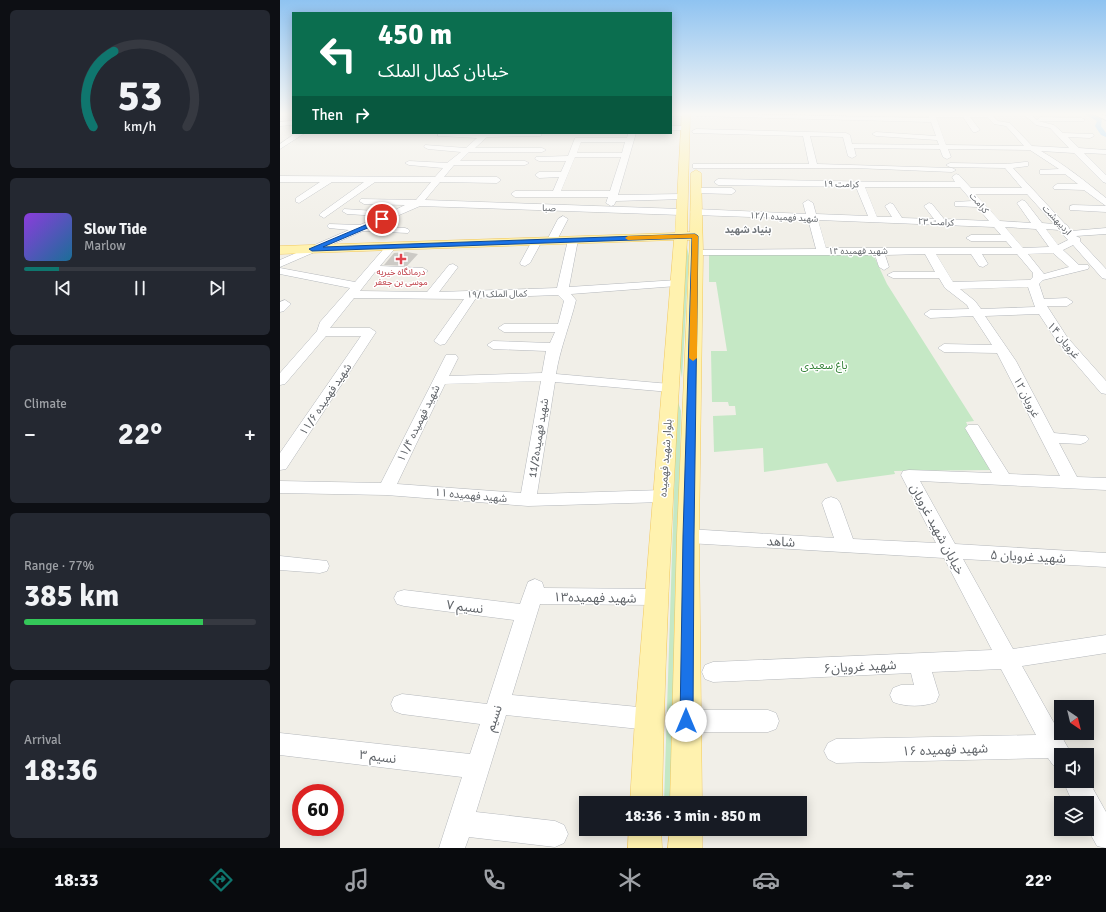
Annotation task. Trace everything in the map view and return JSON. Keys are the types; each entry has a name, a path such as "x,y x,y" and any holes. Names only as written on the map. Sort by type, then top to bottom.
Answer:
{"main road":[{"name":"بلوار شهید فهمیده","path":"686,796 688,536 693,388 687,153"},
{"name":"بلوار شهید فهمیده","path":"646,796 649,720 662,496 677,283 688,225 696,166 693,153"},
{"path":"635,238 667,250 688,225"},
{"path":"280,250 635,238 688,225"},
{"path":"670,388 693,388"},
{"path":"645,836 645,848"},
{"path":"686,836 686,848"}],"street":[{"path":"280,264 359,228 394,215 418,203 451,165 465,153"},
{"path":"556,194 572,153"},
{"path":"811,153 814,166"},
{"path":"851,153 855,166"},
{"name":"کرامت","path":"946,153 952,170 979,204 1038,272 1036,281"},
{"path":"1039,153 1068,171 1106,203"},
{"path":"1079,153 1106,180"},
{"path":"539,160 625,155 613,196 595,220"},
{"path":"1083,157 1106,158"},
{"path":"409,163 451,165 525,163"},
{"path":"952,170 1025,164"},
{"path":"696,166 855,166 877,170 905,165 952,170 970,175"},
{"path":"829,166 833,184"},
{"name":"اردیبهشت","path":"1007,166 1100,265 1106,276"},
{"path":"1093,168 1106,169"},
{"path":"1043,172 1068,171"},
{"path":"539,174 564,174"},
{"path":"1001,176 1016,176"},
{"path":"280,178 330,180 497,180"},
{"path":"280,188 295,179"},
{"path":"299,200 330,180"},
{"path":"324,215 372,180"},
{"name":"کرامت ۱۹","path":"718,182 793,187 833,184 919,185 1030,191"},
{"path":"859,184 874,220"},
{"path":"884,185 899,221"},
{"path":"919,185 942,223"},
{"path":"769,190 793,187 807,191"},
{"path":"1057,187 1088,187"},
{"path":"625,220 688,225 753,191"},
{"path":"476,205 484,194"},
{"path":"515,194 613,196 688,225"},
{"path":"534,207 544,194"},
{"path":"1067,195 1098,195"},
{"name":"صبا","path":"364,201 604,210 688,225"},
{"path":"808,202 822,251"},
{"path":"1022,203 1056,250 1077,269"},
{"path":"958,204 979,204"},
{"path":"1073,208 1106,209"},
{"path":"346,211 394,215"},
{"name":"شهید فهمیده ۱۲/۱","path":"688,225 813,218 874,220"},
{"path":"552,240 563,219"},
{"name":"کرامت ۲۳","path":"874,220 1039,226 1070,234 1106,231"},
{"name":"شهید فهمیده ۱۴","path":"688,225 822,251 1056,250"},
{"path":"332,226 405,231"},
{"path":"1056,250 1070,234"},
{"path":"971,238 1008,238"},
{"path":"562,292 573,240"},
{"path":"525,263 537,241"},
{"path":"280,381 323,332 324,324 392,246"},
{"name":"غرویان ۱۲","path":"928,250 950,286 971,303 1009,361 1072,483"},
{"path":"879,251 884,267"},
{"path":"974,251 983,264"},
{"path":"950,286 993,281 1036,281 1077,269 1100,265"},
{"path":"431,295 453,267"},
{"path":"372,269 423,272"},
{"name":"کمال الملک۱۹/۱","path":"280,271 313,277 355,290 431,295 562,292 677,283"},
{"path":"893,275 943,276"},
{"name":"غرویان ۱۴","path":"1036,281 1040,307 1046,318 1106,390"},
{"name":"شهید فهمیده11/2","path":"528,500 554,347 562,328 570,300 562,292"},
{"path":"440,341 473,295"},
{"path":"930,314 977,313 1040,307 1067,302"},
{"path":"504,328 562,328"},
{"name":"شهید فهمیده ۱۱/۶","path":"280,465 370,332 323,332"},
{"path":"493,345 554,347"},
{"path":"944,348 1001,349"},
{"name":"شهید فهمیده ۱۱/۴","path":"386,489 451,358"},
{"path":"440,380 548,377 670,388"},
{"path":"973,428 1004,479"},
{"path":"1047,437 1081,439"},
{"name":"خیابان شهید غرویان","path":"1056,748 909,475 1106,484"},
{"name":"شهید فهمیده ۱۱","path":"280,487 386,489 528,500 662,496"},
{"path":"831,503 846,545"},
{"name":"شاهد","path":"688,536 873,547"},
{"name":"شهید غرویان ۵","path":"873,547 1106,560"},
{"path":"280,563 320,566"},
{"name":"نسیم ۷","path":"404,598 531,599"},
{"name":"شهید فهمیده۱۳","path":"531,599 657,598"},
{"name":"نسیم","path":"452,848 531,599"},
{"name":"شهید غرویان۶","path":"713,672 1007,659 1106,644"},
{"path":"901,696 928,695 919,663"},
{"path":"402,704 567,711 649,720"},
{"path":"686,721 768,722"},
{"name":"نسیم ۳","path":"280,744 477,767"},
{"name":"شهید فهمیده ۱۶","path":"836,752 1054,751"},
{"path":"1094,816 1106,837"},
{"path":"460,823 555,834"}],"green space":[{"path":"686,243 689,256 682,378 679,359"},
{"name":"باغ سعیدی","path":"872,252 887,284 974,421 966,422 991,470 894,471 895,474 837,482 827,463 764,472 763,448 714,452 713,416 736,415 735,406 729,406 728,402 712,402 711,351 727,351 716,282 709,282 709,254"},
{"path":"677,399 681,411 673,796 664,796"}],"building":[{"name":"درمانگاه خیریه موسی بن جعفر","path":"407,252 418,254 407,266 384,265 394,253"}],"slow traffic":[{"path":"628,238 695,236 696,252 693,358"}],"place":[{"name":"درمانگاه خیریه موسی بن جعفر","path":"401,259"}],"district":[{"name":"بنیاد شهید","path":"748,229"}],"route":[{"path":"382,219 312,249 695,236 696,252 688,536 686,721"}]}
